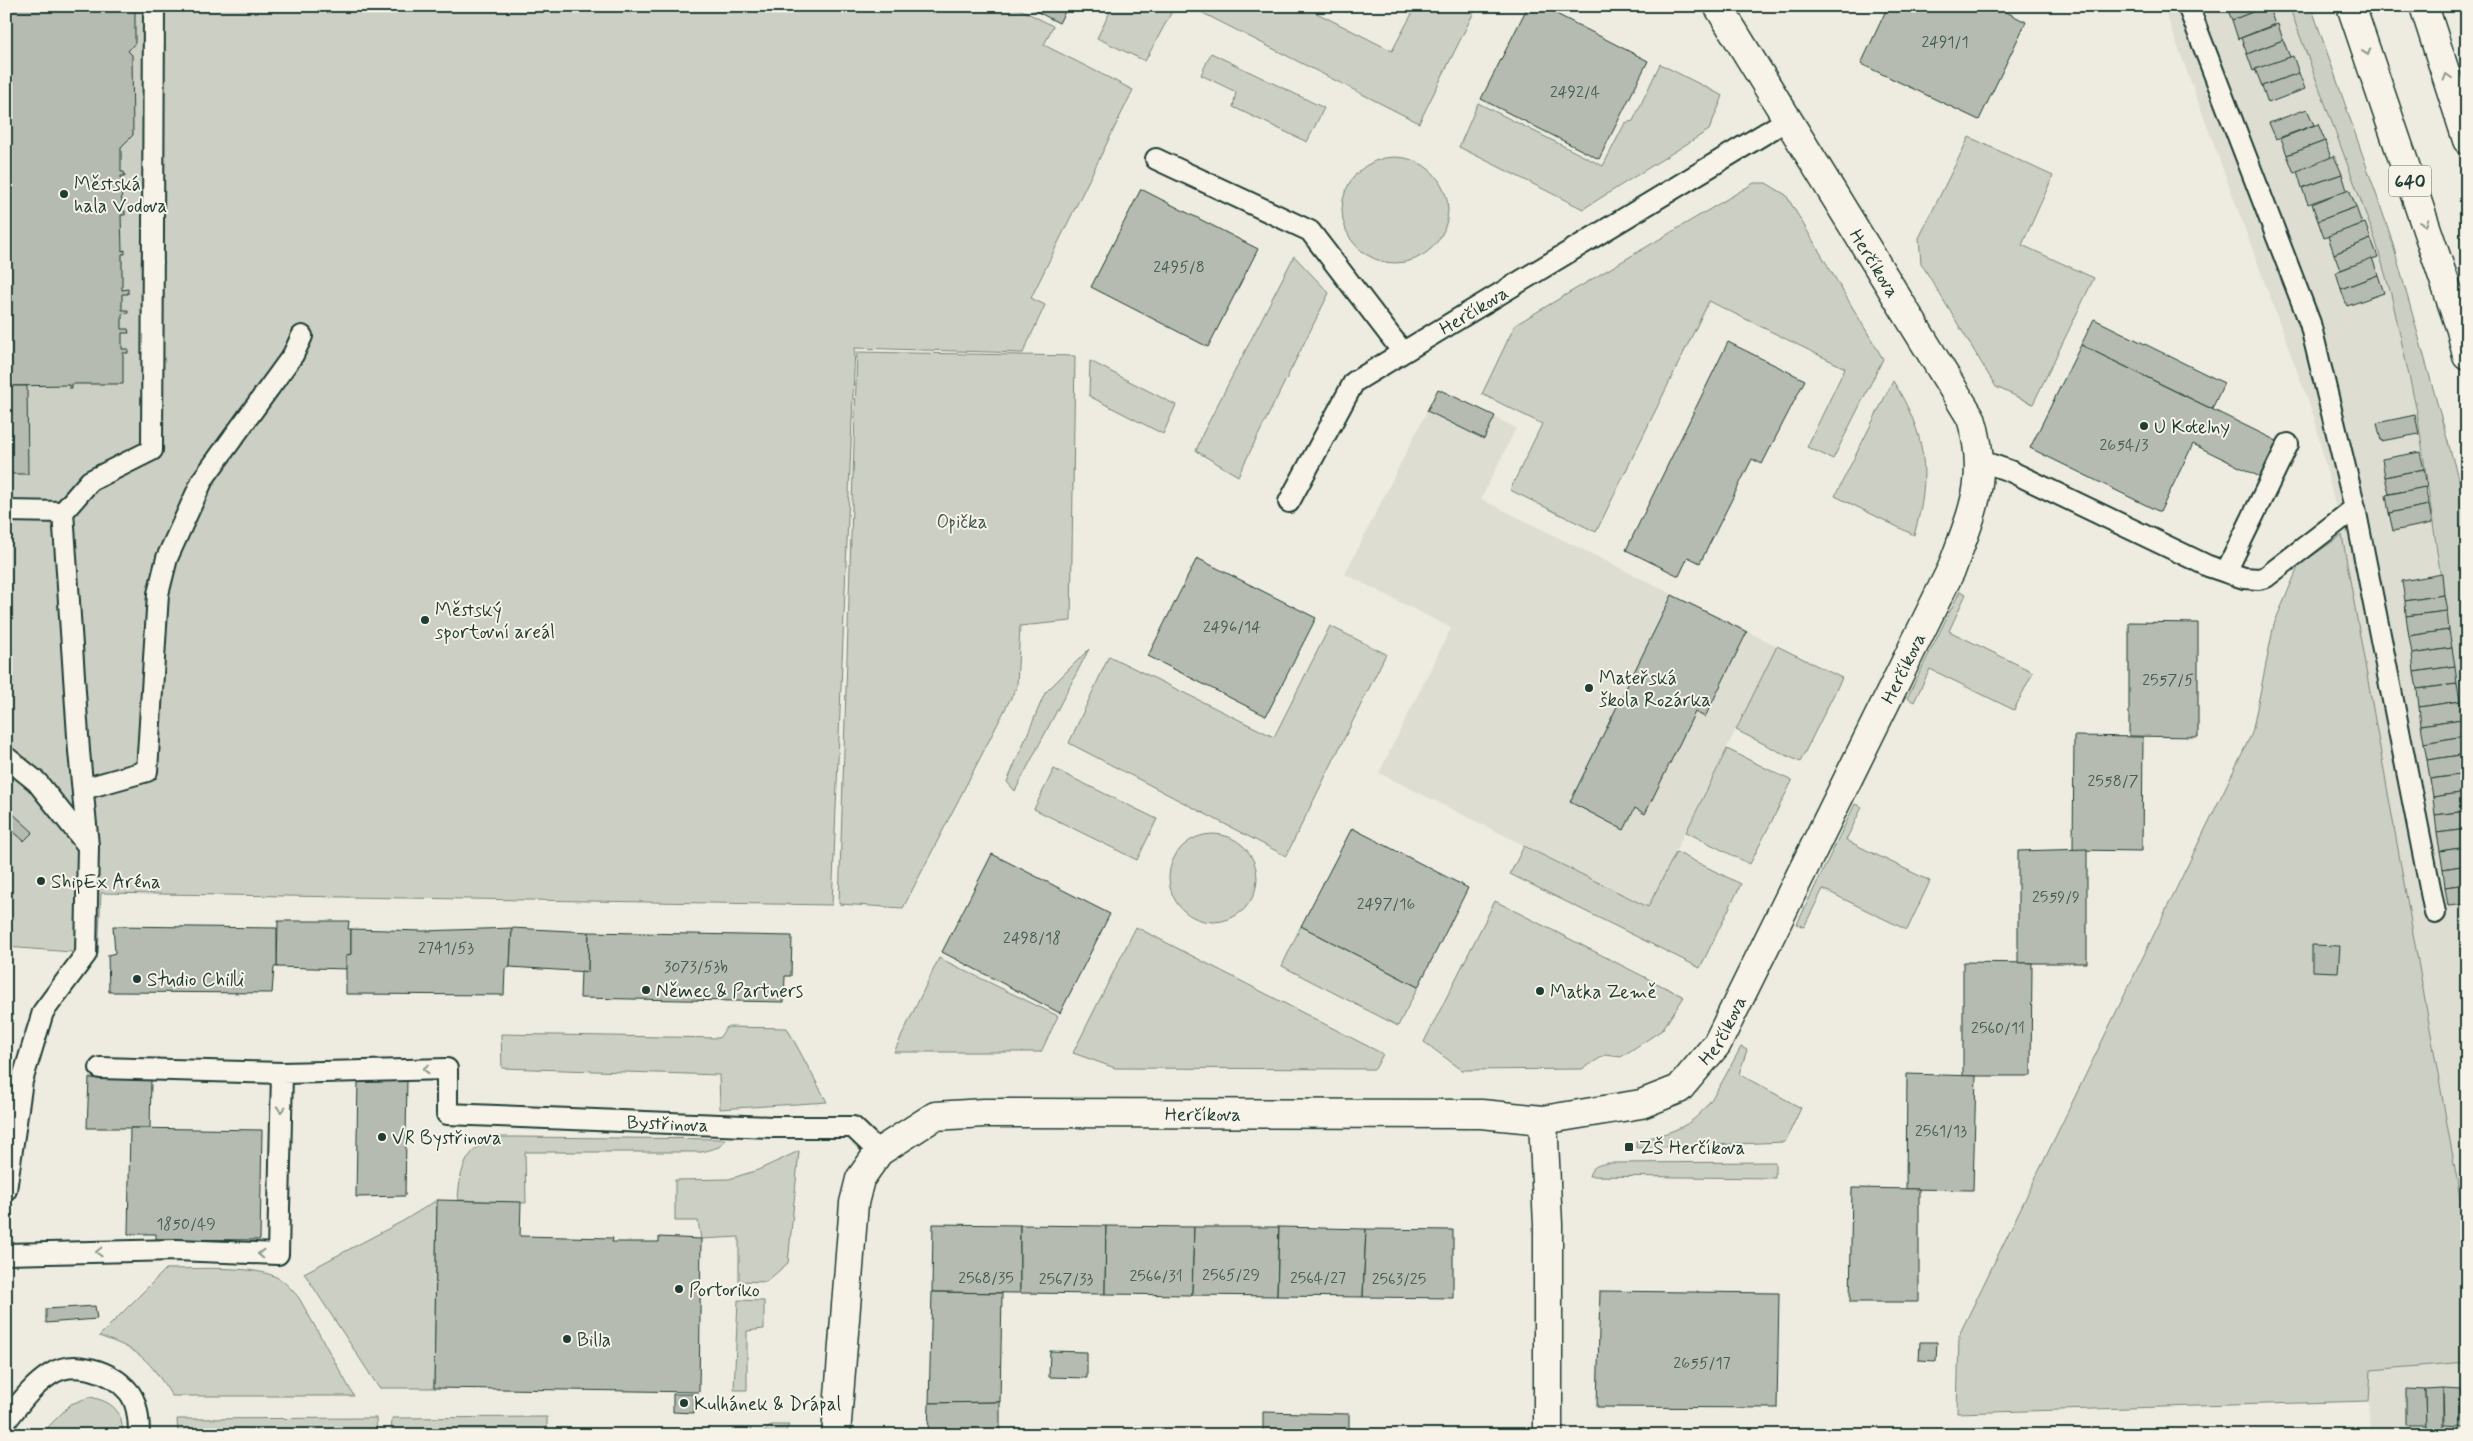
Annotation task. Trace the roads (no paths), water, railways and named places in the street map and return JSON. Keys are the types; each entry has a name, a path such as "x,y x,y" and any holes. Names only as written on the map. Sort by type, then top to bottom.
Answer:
{"main road":[{"name":"Herčíkova","path":"877,1155 935,1116 984,1114 1481,1114 1543,1120 1641,1104 1679,1089 1717,1044 1952,568 1978,496 1981,461 1978,441 1971,418 1718,6"},
{"name":"640","path":"2351,6 2461,330 2467,356"},
{"path":"2425,7 2467,140"},
{"path":"1543,1120 1548,1225 1548,1435"},
{"path":"836,1435 854,1203 860,1179 877,1155"}],"lane":[{"path":"6,1190 22,1081 43,1012 86,954 88,846 64,512 90,481 152,450 154,6"},
{"path":"2188,6 2310,323 2355,508 2435,913"},
{"name":"Herčíkova","path":"1289,502 1354,382 1402,351 1787,120"},
{"path":"1156,159 1310,231 1402,351"},
{"path":"83,789 147,771 158,594 167,558 203,479 293,355 302,336"},
{"path":"2226,572 2288,444"},
{"path":"1981,461 2010,471 2208,566 2244,578 2258,579 2266,577 2355,508"},
{"path":"6,511 64,512"},
{"path":"6,757 37,782 88,846"},
{"path":"6,1254 176,1250 278,1254 282,1073 100,1068"},
{"name":"Bystřinova","path":"282,1073 446,1069 446,1114 772,1127 853,1127 877,1155"},
{"path":"6,1421 28,1391 52,1373 69,1369 90,1368 113,1378 129,1392 138,1414 139,1435"}],"place":[{"name":"Městská hala Vodova","path":"64,194"},
{"name":"U Kotelny","path":"2144,426"},
{"name":"Městský sportovní areál","path":"425,620"},
{"name":"Mateřská škola Rozárka","path":"1589,688"},
{"name":"ShipEx Aréna","path":"41,881"},
{"name":"Studio Chilli","path":"137,979"},
{"name":"Němec & Partners","path":"646,990"},
{"name":"Matka Země","path":"1540,991"},
{"name":"VR Bystřinova","path":"382,1137"},
{"name":"ZŠ Herčíkova","path":"1629,1147"},
{"name":"Portoriko","path":"679,1289"},
{"name":"Billa","path":"567,1339"},
{"name":"Kulhánek & Drápal","path":"684,1403"}],"park label":[{"name":"Opička","path":"962,521"}]}
